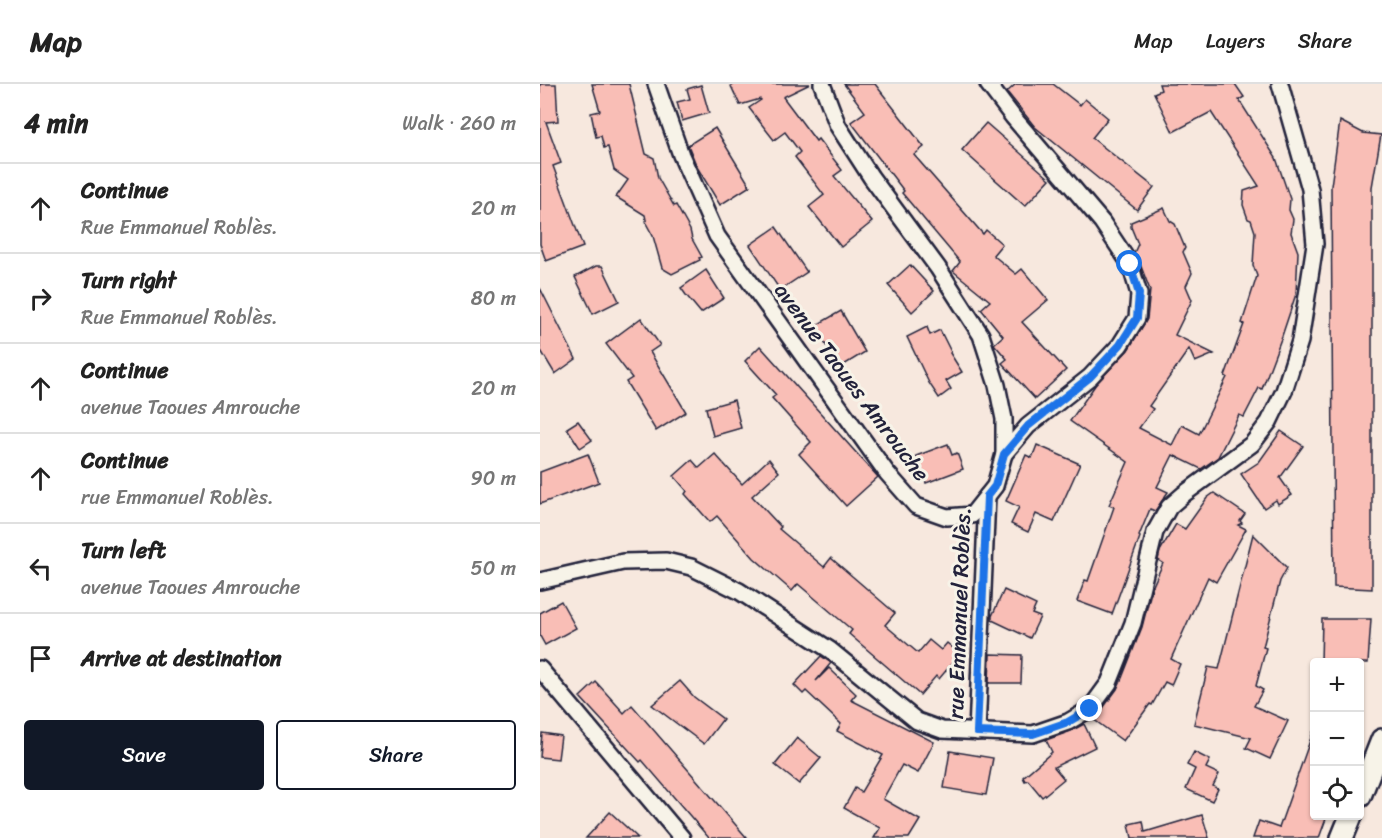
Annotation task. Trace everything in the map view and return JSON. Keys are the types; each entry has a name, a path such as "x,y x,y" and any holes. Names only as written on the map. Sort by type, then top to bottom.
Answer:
{"main road":[{"path":"1364,784 1382,741"},
{"path":"1342,838 1349,820"}],"street":[{"name":"avenue Taoues Amrouche","path":"656,84 681,155 717,236 887,473 916,506 947,517 972,515 995,486 1004,454 1004,419 997,385 981,335 938,268 871,177 838,126 822,84"},
{"path":"987,84 1102,222 1130,264 1139,294 1137,318 1120,345 1090,377 1028,426 1004,454"},
{"path":"540,581 623,562 666,561 691,567 739,591 830,650 917,721 942,730 1033,734 1068,722 1090,709 1110,683 1133,623 1155,532 1169,507 1252,444 1269,422 1284,391 1300,341 1315,244 1310,189 1280,84"},
{"name":"rue Emmanuel Roblès.","path":"977,732 987,496"},
{"path":"540,669 682,838"}],"building":[{"path":"540,84 556,84 558,121 546,122 561,163 553,166 583,247 546,261 540,244"},
{"path":"592,84 629,84 646,154 654,158 658,178 690,230 692,239 702,257 699,258 700,260 672,274 662,268 645,215 616,197 628,180 614,170 608,147 604,148 601,136 596,137 591,113 600,111"},
{"path":"730,84 810,84 783,97 816,141 818,139 842,170 834,176 872,222 841,247 809,207 824,195 795,157 800,152 785,132 774,140 749,108 760,99 740,105"},
{"path":"844,84 875,84 924,147 914,155 983,234 986,230 1002,244 993,255 1016,274 1022,269 1048,300 1022,322 1066,370 1035,399 1002,363 1007,359 994,344 1003,336 981,309 990,301 953,271 960,262 902,193 904,191 851,122 865,112"},
{"path":"1016,84 1053,84 1080,105 1085,99 1108,118 1092,138 1154,187 1137,210 1035,127 1007,92"},
{"path":"1159,84 1235,84 1244,97 1239,100 1276,158 1290,199 1289,210 1293,219 1291,233 1298,252 1296,294 1262,389 1259,388 1244,417 1239,415 1218,457 1201,469 1173,455 1157,487 1168,492 1155,511 1150,509 1112,614 1077,601 1085,580 1088,581 1114,507 1109,505 1128,462 1070,421 1096,384 1128,350 1147,319 1150,290 1134,253 1138,244 1131,222 1164,208 1170,221 1175,224 1192,273 1186,286 1192,300 1175,335 1214,354 1195,362 1189,349 1149,406 1153,409 1139,428 1172,445 1182,425 1199,434 1227,377 1225,376 1244,324 1242,323 1257,276 1253,265 1255,232 1243,205 1244,191 1259,186 1211,112 1173,132 1154,93 1161,90"},
{"path":"701,85 709,113 682,121 677,102 690,99 687,89"},
{"path":"1340,121 1363,133 1381,135 1372,187 1372,589 1334,587 1331,186"},
{"path":"986,123 1050,179 1025,206 962,150"},
{"path":"715,128 750,186 720,205 697,167 688,145"},
{"path":"776,227 807,272 780,290 750,245"},
{"path":"910,265 934,291 912,312 888,285"},
{"path":"596,266 602,266 619,301 593,314 575,277"},
{"path":"706,270 724,298 701,313 681,288"},
{"path":"540,288 576,359 555,374 540,349"},
{"path":"841,311 865,352 839,368 815,326"},
{"path":"641,318 660,345 650,352 686,412 656,431 626,382 632,378 606,344"},
{"path":"927,327 930,335 940,330 950,353 962,372 946,381 951,389 939,398 929,383 907,337"},
{"path":"760,346 878,477 846,506 799,454 811,442 772,398 776,395 745,361"},
{"path":"734,400 741,428 713,436 706,408"},
{"path":"578,421 592,440 580,448 567,428"},
{"path":"1281,431 1303,446 1280,478 1292,495 1278,504 1276,500 1264,508 1241,474 1259,462"},
{"path":"948,444 952,455 957,453 963,469 926,483 916,456"},
{"path":"1037,445 1080,464 1054,522 1036,514 1028,532 1011,524 1019,507 1006,501 1026,455 1032,458"},
{"path":"588,454 599,482 540,504 540,472"},
{"path":"715,454 742,484 769,459 779,472 752,496 781,527 779,529 824,567 831,558 895,613 885,625 918,653 929,640 941,650 947,643 960,654 939,679 936,676 920,695 849,634 852,630 798,584 792,591 754,558 717,516 710,522 685,494 687,491 674,476 692,460 699,468"},
{"path":"1214,493 1245,514 1240,521 1242,523 1238,525 1246,529 1216,582 1208,577 1171,659 1180,664 1171,685 1165,682 1152,705 1150,704 1123,741 1093,719 1117,689 1122,678 1142,627 1152,588 1163,563 1158,560 1160,551 1176,524 1185,529 1207,498"},
{"path":"1253,534 1287,568 1280,581 1263,647 1266,648 1256,686 1263,690 1254,706 1288,721 1270,759 1246,748 1251,738 1194,724 1208,667 1219,669"},
{"path":"1004,590 1036,605 1032,614 1040,617 1030,638 992,620"},
{"path":"561,601 576,628 545,645 540,636 540,613"},
{"path":"1322,619 1371,619 1368,663 1364,663 1364,658 1321,658"},
{"path":"990,654 1022,655 1021,683 989,683"},
{"path":"821,656 831,663 816,681 829,668 856,694 851,700 934,742 918,773 902,765 883,799 920,820 909,838 874,838 880,828 844,808 855,788 861,792 883,755 837,731 841,724 806,691 803,694 794,685"},
{"path":"680,681 694,697 723,719 704,744 652,705"},
{"path":"596,682 624,713 632,705 747,838 709,838 642,760 640,762 580,697"},
{"path":"1084,724 1095,747 1054,767 1064,779 1042,797 1023,777 1052,752 1046,740"},
{"path":"542,733 561,736 558,759 540,757"},
{"path":"797,738 821,758 799,784 775,765"},
{"path":"1310,740 1310,820 1326,820 1319,838 1253,838 1259,821 1279,828"},
{"path":"950,751 993,758 986,795 944,788"},
{"path":"1194,752 1210,760 1206,768 1219,774 1213,786 1218,789 1212,801 1186,789 1195,769 1187,765"},
{"path":"610,812 638,838 586,838"},
{"path":"1202,815 1209,838 1132,838 1129,824 1143,821 1145,832"}],"route":[{"path":"1090,709 1068,722 1033,734 977,732 987,496 995,486 1004,454 1028,426 1090,377 1120,345 1137,318 1139,294 1130,264"}]}
